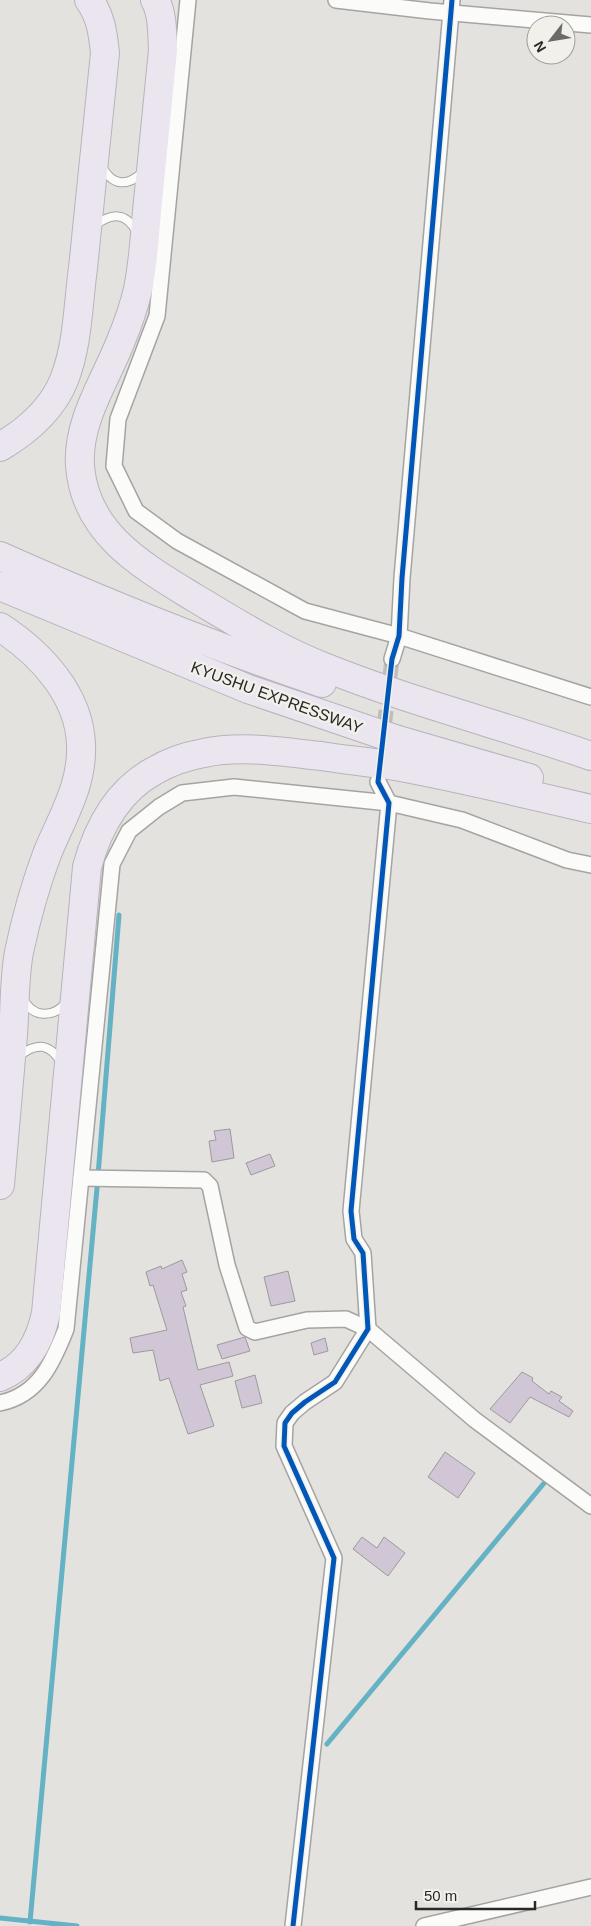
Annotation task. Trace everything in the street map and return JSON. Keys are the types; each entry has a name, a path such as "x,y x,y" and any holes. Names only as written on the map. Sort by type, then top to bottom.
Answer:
{"highway":[{"path":"0,447 35,422 51,403 64,380 72,353 96,150 105,53 103,30 94,7 89,0"},
{"path":"155,0 158,5 162,28 163,50 138,289 120,344 92,404 81,445 80,467 92,511 107,532 124,550 145,567 246,629 283,649 405,697 591,756"},
{"name":"KYUSHU EXPRESSWAY","path":"0,556 242,657 400,710 591,764"},
{"name":"KYUSHU EXPRESSWAY","path":"0,586 248,689 398,740 529,778 591,793"},
{"path":"0,627 31,650 49,669 66,693 76,718 81,742 81,766 76,788 48,853 31,902 19,954 0,1185"},
{"path":"0,1377 22,1364 34,1349 42,1333 46,1313 87,867 103,823 117,802 134,785 154,771 179,760 205,752 234,750 278,751 395,766 591,808"}],"street":[{"path":"188,0 157,316 118,419 114,466 136,512 176,541 304,611 399,636 591,697"},
{"path":"336,0 451,6 591,24"},
{"path":"392,659 399,636 402,578 451,6"},
{"path":"293,1926 334,1558 284,1446 285,1423 292,1413 305,1402 335,1382 368,1329 363,1253 354,1239 351,1211 389,803 378,782"},
{"path":"0,1403 9,1401 38,1383 53,1361 66,1329 112,864 129,832 159,807 182,793 234,787 389,803 462,820 567,860 591,865"},
{"path":"81,1178 204,1180 210,1186 227,1265 247,1328 255,1332 306,1320 346,1319 368,1329 475,1420 591,1506"},
{"path":"424,1926 591,1887"}],"lane":[{"path":"96,150 102,168 115,182 133,180 142,174 152,161"},
{"path":"86,236 94,226 111,216 121,217 130,223 136,231 143,251"},
{"path":"16,984 24,1001 38,1014 45,1014 64,1005 76,989"},
{"path":"10,1064 29,1049 37,1046 46,1046 60,1061 68,1075"}],"building":[{"path":"230,1129 234,1158 212,1162 209,1141 216,1140 214,1131"},
{"path":"270,1154 275,1166 251,1175 246,1163"},
{"path":"182,1260 187,1272 182,1274 187,1290 181,1292 186,1306 183,1307 198,1370 229,1362 233,1376 200,1385 214,1426 188,1434 169,1378 160,1381 153,1350 133,1353 130,1338 167,1330 153,1285 150,1286 146,1272 161,1266 162,1269"},
{"path":"288,1271 295,1301 271,1306 264,1277"},
{"path":"245,1337 250,1351 222,1359 217,1345"},
{"path":"325,1338 328,1351 314,1355 311,1343"},
{"path":"522,1372 533,1378 532,1381 549,1394 551,1391 562,1397 559,1401 573,1411 569,1417 530,1397 510,1423 490,1409"},
{"path":"255,1375 262,1403 242,1408 235,1381"},
{"path":"445,1452 475,1473 458,1498 428,1477"},
{"path":"362,1537 377,1548 384,1537 405,1553 388,1576 353,1549"}],"waterway":[{"path":"30,1922 97,1188 119,915"},
{"path":"327,1744 545,1482"},
{"path":"0,1918 77,1926"}],"tunnel":[{"path":"379,771 392,659"}],"cycle path":[{"path":"293,1926 334,1558 284,1446 285,1423 292,1413 305,1402 335,1382 368,1329 363,1253 354,1239 351,1211 389,803 378,782 392,659 399,636 402,578 452,0"}]}
